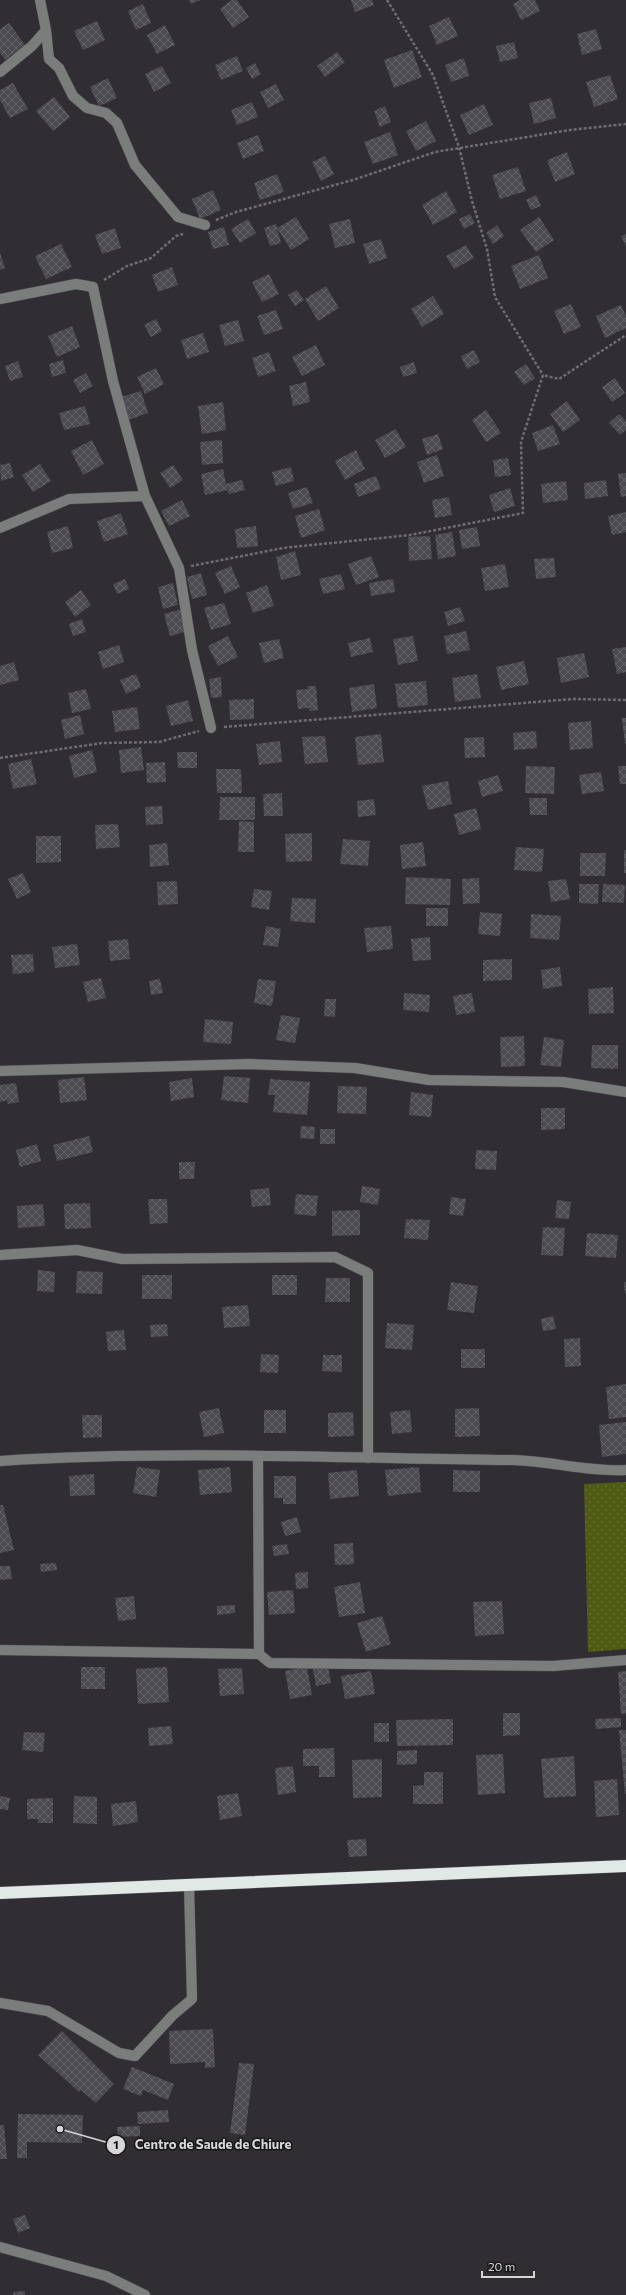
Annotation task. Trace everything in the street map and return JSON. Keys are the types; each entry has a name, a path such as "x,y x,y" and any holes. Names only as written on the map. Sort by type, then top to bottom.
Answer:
{"highway":[{"path":"0,1893 626,1866"}],"street":[{"path":"40,0 46,30 49,59 59,68 73,96 87,108 106,113 117,123 135,165 178,216 205,225"},
{"path":"0,72 32,46 46,30"},
{"path":"0,298 76,284 93,287 113,381 146,496 179,568 192,650 211,728"},
{"path":"0,528 69,499 146,496"},
{"path":"0,1071 250,1064 355,1068 429,1080 563,1082 626,1092"},
{"path":"0,1255 77,1250 122,1259 335,1257 368,1273 368,1458"},
{"path":"0,1460 52,1457 368,1458 537,1461 608,1471 626,1470"},
{"path":"258,1457 259,1654"},
{"path":"0,1650 259,1654 270,1663 553,1666 626,1660"},
{"path":"0,2003 48,2010 119,2053 135,2056 173,2015 192,1999 189,1885"},
{"path":"0,2247 106,2276 145,2295"}],"path":[{"path":"387,0 434,75 459,147 472,201 487,249 495,297 543,374 559,379 626,335"},
{"path":"93,287 126,266 151,258 176,236 236,212 320,190 435,152 570,130 626,124"},
{"path":"179,568 283,548 410,535 523,513 521,442 543,374"},
{"path":"0,758 102,743 159,742 211,728 573,699 626,700"}],"green space":[{"path":"626,1482 626,1649 588,1652 584,1484"}],"building":[{"path":"189,0 201,0 191,4"},
{"path":"232,0 237,0 249,17 233,28 220,9"},
{"path":"351,0 372,0 374,5 355,12"},
{"path":"520,0 535,0 540,11 521,20 513,4"},
{"path":"143,4 151,23 136,30 128,11"},
{"path":"449,17 458,36 437,45 429,26"},
{"path":"97,21 105,40 83,50 74,31"},
{"path":"9,23 25,45 5,60 0,53 0,29"},
{"path":"165,25 175,45 157,54 147,35"},
{"path":"596,29 602,49 582,55 577,34"},
{"path":"514,42 518,58 500,62 496,46"},
{"path":"412,50 422,77 394,88 384,60"},
{"path":"337,52 345,62 325,77 317,66"},
{"path":"237,56 243,71 221,80 215,65"},
{"path":"464,58 469,76 451,82 445,65"},
{"path":"255,63 261,74 252,79 246,68"},
{"path":"162,66 171,83 154,92 145,74"},
{"path":"610,75 618,99 594,107 586,82"},
{"path":"108,78 117,98 99,106 90,87"},
{"path":"13,83 28,109 10,118 0,100 0,90"},
{"path":"276,84 284,100 268,108 260,92"},
{"path":"54,97 70,117 53,131 36,111"},
{"path":"551,98 556,118 534,124 529,103"},
{"path":"252,102 258,117 237,125 231,110"},
{"path":"484,104 493,125 469,135 460,115"},
{"path":"385,106 391,122 380,127 374,111"},
{"path":"426,121 436,141 416,151 406,131"},
{"path":"390,132 398,155 373,164 364,142"},
{"path":"258,135 264,151 243,159 237,143"},
{"path":"567,152 575,174 555,182 547,160"},
{"path":"325,156 334,174 321,181 312,162"},
{"path":"518,167 526,191 500,199 492,175"},
{"path":"277,174 284,192 260,200 254,183"},
{"path":"213,190 221,210 200,219 192,199"},
{"path":"446,191 457,212 433,225 422,205"},
{"path":"536,195 541,206 531,210 526,200"},
{"path":"470,214 475,223 464,229 459,219"},
{"path":"296,217 309,239 291,250 277,228"},
{"path":"539,217 554,240 536,252 520,230"},
{"path":"248,219 256,233 240,243 231,229"},
{"path":"350,219 355,243 335,248 329,224"},
{"path":"276,224 281,243 270,246 264,228"},
{"path":"497,225 504,236 493,244 486,233"},
{"path":"224,227 229,245 213,249 208,232"},
{"path":"115,228 121,248 102,254 95,235"},
{"path":"626,234 626,246 621,236"},
{"path":"381,239 387,258 369,264 363,244"},
{"path":"61,244 72,267 46,279 35,256"},
{"path":"466,245 474,258 454,269 446,256"},
{"path":"0,253 5,268 0,270"},
{"path":"539,255 548,278 520,289 511,266"},
{"path":"172,267 178,285 158,292 152,275"},
{"path":"269,274 279,294 262,302 252,282"},
{"path":"326,286 339,308 318,321 305,299"},
{"path":"297,290 304,300 295,306 288,295"},
{"path":"433,296 444,314 422,327 411,309"},
{"path":"571,304 581,327 564,334 554,311"},
{"path":"621,305 626,316 626,328 605,338 596,316"},
{"path":"276,310 283,329 264,335 257,316"},
{"path":"156,319 162,331 151,337 144,325"},
{"path":"238,320 244,341 225,346 219,325"},
{"path":"72,326 80,347 57,357 48,336"},
{"path":"203,333 209,352 187,359 181,340"},
{"path":"316,345 325,365 302,376 292,357"},
{"path":"474,350 480,362 467,369 461,356"},
{"path":"269,352 276,371 258,377 252,358"},
{"path":"63,360 66,373 52,377 49,364"},
{"path":"18,361 23,377 10,381 5,366"},
{"path":"414,362 417,373 403,377 400,367"},
{"path":"526,364 535,378 524,385 514,372"},
{"path":"156,368 164,384 145,394 137,377"},
{"path":"86,373 93,386 80,393 73,380"},
{"path":"615,378 625,393 612,402 602,387"},
{"path":"306,382 310,402 293,406 289,386"},
{"path":"141,391 148,413 128,420 121,397"},
{"path":"567,401 580,420 563,432 550,414"},
{"path":"223,402 226,430 202,434 198,406"},
{"path":"85,406 90,424 64,430 59,413"},
{"path":"486,410 501,433 486,442 472,420"},
{"path":"619,414 626,421 626,430 620,435 609,423"},
{"path":"553,425 560,444 538,451 532,433"},
{"path":"396,429 406,447 385,458 375,440"},
{"path":"438,434 443,449 427,455 422,439"},
{"path":"92,440 104,464 83,475 71,451"},
{"path":"222,440 223,463 202,465 200,442"},
{"path":"356,450 365,469 345,480 335,461"},
{"path":"437,455 444,476 424,483 417,462"},
{"path":"508,458 511,475 495,477 493,460"},
{"path":"10,463 14,477 1,481 0,465"},
{"path":"40,464 51,481 33,492 22,475"},
{"path":"173,465 183,480 170,488 160,473"},
{"path":"291,467 294,481 276,486 272,472"},
{"path":"223,469 226,484 242,480 245,490 229,494 228,490 205,495 201,474"},
{"path":"626,473 626,496 621,497 618,474"},
{"path":"376,476 381,489 358,497 354,484"},
{"path":"606,480 608,496 585,499 584,483"},
{"path":"566,481 568,500 543,503 541,484"},
{"path":"307,487 313,503 293,509 288,493"},
{"path":"510,488 515,506 494,512 489,495"},
{"path":"449,497 452,515 435,518 432,500"},
{"path":"182,500 190,516 169,526 161,511"},
{"path":"319,509 325,530 301,538 295,516"},
{"path":"626,512 626,532 612,535 608,516"},
{"path":"121,513 128,534 104,542 97,521"},
{"path":"68,526 73,548 52,553 47,532"},
{"path":"256,526 258,546 237,548 235,529"},
{"path":"477,527 480,546 462,549 459,530"},
{"path":"452,532 456,556 438,559 435,535"},
{"path":"430,536 432,559 409,561 408,537"},
{"path":"295,551 301,575 281,580 276,557"},
{"path":"371,556 379,577 356,585 348,564"},
{"path":"554,558 556,577 536,579 534,559"},
{"path":"505,564 509,587 485,591 481,568"},
{"path":"231,566 240,587 225,594 215,573"},
{"path":"201,573 207,595 192,599 187,577"},
{"path":"341,574 345,589 323,594 319,579"},
{"path":"125,579 129,589 117,594 113,584"},
{"path":"393,579 395,592 371,596 369,583"},
{"path":"173,583 178,605 163,609 158,587"},
{"path":"267,585 274,606 253,613 246,593"},
{"path":"81,590 91,605 75,617 65,602"},
{"path":"224,603 231,624 211,630 204,608"},
{"path":"460,607 465,621 448,626 444,612"},
{"path":"182,609 188,631 170,636 164,614"},
{"path":"82,619 86,632 73,636 69,624"},
{"path":"466,631 470,650 447,654 444,636"},
{"path":"228,636 238,657 218,666 208,646"},
{"path":"413,636 418,661 398,665 393,639"},
{"path":"370,638 373,652 351,657 348,643"},
{"path":"279,639 284,658 264,663 259,643"},
{"path":"119,645 124,662 103,669 98,652"},
{"path":"626,647 626,672 617,674 612,649"},
{"path":"584,653 589,677 561,683 557,658"},
{"path":"524,661 529,684 501,690 496,667"},
{"path":"14,662 19,680 0,685 0,666"},
{"path":"136,674 141,687 126,694 120,680"},
{"path":"477,674 481,698 455,702 452,678"},
{"path":"221,677 222,697 211,698 209,679"},
{"path":"426,681 428,705 398,708 395,684"},
{"path":"374,684 377,708 352,712 349,688"},
{"path":"307,686 316,686 318,710 310,711 309,708 298,709 296,690 308,689"},
{"path":"86,689 91,709 72,713 68,693"},
{"path":"254,699 254,719 230,720 229,700"},
{"path":"188,700 193,721 171,726 166,706"},
{"path":"137,707 140,729 115,732 112,711"},
{"path":"80,715 84,734 65,739 61,720"},
{"path":"622,718 626,718 626,744 625,744"},
{"path":"591,721 593,748 570,750 568,723"},
{"path":"536,731 537,748 514,750 513,733"},
{"path":"381,734 384,762 358,765 355,737"},
{"path":"325,736 328,762 305,764 302,737"},
{"path":"484,737 485,757 465,758 464,738"},
{"path":"280,741 282,762 259,765 256,744"},
{"path":"141,747 144,770 121,773 119,750"},
{"path":"92,750 97,772 74,778 69,756"},
{"path":"177,752 197,752 197,768 178,768"},
{"path":"31,759 37,784 13,789 8,764"},
{"path":"165,762 166,782 147,783 146,763"},
{"path":"526,766 555,767 554,794 525,793"},
{"path":"618,766 626,766 626,784 620,784"},
{"path":"216,769 241,769 242,793 217,793"},
{"path":"601,772 604,791 582,794 579,775"},
{"path":"498,775 503,791 482,797 478,781"},
{"path":"448,781 452,804 428,810 422,786"},
{"path":"282,793 283,816 264,816 263,794"},
{"path":"220,797 255,797 255,820 219,820"},
{"path":"529,798 547,798 547,815 530,815"},
{"path":"374,799 376,815 358,817 357,801"},
{"path":"162,806 163,824 146,825 145,807"},
{"path":"476,808 481,829 459,835 454,814"},
{"path":"239,821 254,822 254,852 238,852"},
{"path":"118,824 120,847 96,849 95,825"},
{"path":"312,833 312,861 286,862 285,834"},
{"path":"36,836 61,836 61,862 36,863"},
{"path":"343,839 370,841 368,866 340,864"},
{"path":"423,842 426,866 402,869 400,845"},
{"path":"167,843 169,865 150,867 149,845"},
{"path":"516,847 544,849 542,872 514,870"},
{"path":"624,850 626,850 626,873 624,873"},
{"path":"580,853 606,853 605,876 580,876"},
{"path":"23,873 31,892 17,899 8,879"},
{"path":"406,877 451,879 450,905 405,904"},
{"path":"479,878 480,903 463,904 462,879"},
{"path":"566,879 570,899 551,902 548,881"},
{"path":"177,881 178,904 158,905 157,882"},
{"path":"579,884 599,884 598,904 579,903"},
{"path":"603,884 625,885 624,903 602,902"},
{"path":"254,889 272,891 269,910 251,907"},
{"path":"292,898 316,899 315,923 290,921"},
{"path":"426,908 448,908 448,926 426,926"},
{"path":"480,912 502,914 500,936 478,934"},
{"path":"531,914 561,916 559,940 530,938"},
{"path":"266,926 281,929 278,947 263,945"},
{"path":"391,926 393,949 367,952 364,928"},
{"path":"430,937 431,960 413,961 411,939"},
{"path":"128,939 130,959 110,961 108,941"},
{"path":"77,944 80,965 55,968 52,947"},
{"path":"33,954 34,972 13,974 11,955"},
{"path":"512,959 512,980 483,981 483,960"},
{"path":"560,967 562,986 543,989 541,970"},
{"path":"101,978 106,998 88,1002 83,982"},
{"path":"160,979 163,993 151,995 149,981"},
{"path":"258,979 276,981 272,1006 254,1003"},
{"path":"613,987 614,1013 589,1014 588,989"},
{"path":"404,993 430,995 429,1012 403,1010"},
{"path":"472,993 475,1012 456,1015 453,996"},
{"path":"325,999 336,999 335,1017 324,1016"},
{"path":"281,1015 300,1018 295,1043 276,1040"},
{"path":"205,1019 233,1022 231,1044 203,1042"},
{"path":"524,1036 525,1066 501,1067 500,1037"},
{"path":"544,1037 564,1040 561,1067 540,1065"},
{"path":"592,1045 618,1045 618,1069 591,1068"},
{"path":"224,1076 250,1078 248,1103 221,1100"},
{"path":"84,1077 87,1100 60,1103 58,1080"},
{"path":"192,1078 194,1097 171,1101 169,1082"},
{"path":"270,1079 310,1082 307,1115 273,1112 275,1095 268,1095"},
{"path":"16,1083 19,1102 8,1104 7,1100 0,1102 0,1085"},
{"path":"338,1086 367,1087 366,1114 337,1113"},
{"path":"411,1092 433,1095 431,1117 409,1115"},
{"path":"541,1108 565,1108 565,1129 541,1130"},
{"path":"301,1126 315,1127 314,1139 300,1138"},
{"path":"320,1129 335,1129 335,1144 320,1144"},
{"path":"89,1136 93,1152 57,1161 53,1145"},
{"path":"37,1144 41,1161 20,1167 16,1150"},
{"path":"476,1150 497,1151 496,1170 475,1169"},
{"path":"179,1162 195,1162 194,1179 179,1179"},
{"path":"362,1186 380,1189 378,1205 360,1202"},
{"path":"269,1188 271,1205 252,1207 250,1190"},
{"path":"296,1194 318,1196 316,1216 294,1214"},
{"path":"451,1197 466,1199 463,1216 449,1214"},
{"path":"148,1199 167,1199 168,1223 150,1224"},
{"path":"557,1200 571,1202 569,1219 555,1218"},
{"path":"90,1203 91,1228 65,1229 64,1204"},
{"path":"43,1204 45,1226 18,1228 17,1206"},
{"path":"360,1210 360,1235 332,1236 332,1211"},
{"path":"406,1219 430,1220 428,1240 404,1238"},
{"path":"543,1227 565,1228 563,1256 541,1255"},
{"path":"587,1233 618,1235 616,1258 585,1256"},
{"path":"38,1270 55,1272 54,1292 37,1291"},
{"path":"77,1271 103,1272 102,1294 76,1293"},
{"path":"142,1275 172,1275 172,1299 142,1299"},
{"path":"272,1275 297,1275 297,1295 272,1295"},
{"path":"326,1278 350,1278 350,1302 325,1302"},
{"path":"451,1282 478,1286 474,1313 447,1310"},
{"path":"624,1282 626,1282 625,1294"},
{"path":"248,1305 250,1326 224,1328 222,1307"},
{"path":"553,1316 556,1329 543,1331 541,1319"},
{"path":"387,1323 414,1325 412,1350 385,1348"},
{"path":"167,1324 168,1336 151,1337 150,1325"},
{"path":"124,1330 126,1350 108,1351 106,1332"},
{"path":"580,1338 581,1366 565,1367 564,1339"},
{"path":"461,1349 485,1349 485,1368 461,1368"},
{"path":"261,1354 279,1355 278,1373 260,1372"},
{"path":"323,1355 342,1355 342,1372 322,1371"},
{"path":"626,1384 626,1417 609,1419 606,1387"},
{"path":"219,1408 224,1433 204,1437 199,1412"},
{"path":"479,1408 480,1436 455,1437 455,1409"},
{"path":"264,1410 286,1410 286,1433 264,1433"},
{"path":"410,1410 412,1432 392,1434 390,1412"},
{"path":"353,1412 354,1436 328,1437 328,1413"},
{"path":"82,1415 102,1415 102,1437 83,1438"},
{"path":"626,1422 626,1454 602,1457 599,1425"},
{"path":"137,1467 160,1470 156,1497 133,1493"},
{"path":"230,1467 232,1492 200,1495 198,1470"},
{"path":"419,1467 421,1492 388,1496 385,1470"},
{"path":"357,1470 359,1496 330,1499 328,1473"},
{"path":"453,1470 480,1471 480,1492 453,1492"},
{"path":"94,1474 95,1495 70,1496 69,1476"},
{"path":"274,1476 296,1476 296,1504 283,1504 283,1498 274,1498"},
{"path":"0,1505 3,1505 14,1550 0,1553"},
{"path":"297,1517 301,1532 285,1536 281,1522"},
{"path":"353,1543 354,1564 335,1565 334,1544"},
{"path":"287,1544 289,1554 274,1556 272,1546"},
{"path":"56,1563 57,1570 41,1572 40,1564"},
{"path":"0,1566 10,1566 12,1579 0,1580"},
{"path":"308,1572 308,1588 296,1589 295,1573"},
{"path":"360,1582 365,1613 339,1617 334,1587"},
{"path":"293,1590 295,1613 269,1615 267,1592"},
{"path":"134,1596 136,1619 118,1621 115,1598"},
{"path":"502,1601 504,1634 475,1636 473,1602"},
{"path":"235,1605 235,1613 217,1615 217,1606"},
{"path":"382,1616 391,1644 366,1652 357,1623"},
{"path":"328,1666 331,1683 316,1686 313,1669"},
{"path":"81,1667 105,1667 105,1689 81,1689"},
{"path":"167,1667 169,1702 138,1704 136,1669"},
{"path":"307,1667 312,1695 290,1699 285,1671"},
{"path":"242,1668 244,1694 220,1696 218,1669"},
{"path":"371,1671 375,1694 345,1699 341,1676"},
{"path":"626,1671 626,1713 621,1714 618,1672"},
{"path":"503,1713 520,1713 520,1735 503,1736"},
{"path":"621,1718 621,1727 596,1729 595,1719"},
{"path":"453,1719 453,1745 397,1746 396,1720"},
{"path":"374,1723 389,1723 389,1742 374,1742"},
{"path":"171,1726 173,1744 149,1746 148,1728"},
{"path":"619,1730 626,1730 625,1794"},
{"path":"24,1732 45,1733 43,1752 22,1750"},
{"path":"334,1748 335,1777 319,1777 319,1766 303,1766 303,1749"},
{"path":"417,1750 417,1764 397,1765 397,1751"},
{"path":"503,1754 505,1793 478,1795 476,1755"},
{"path":"574,1756 576,1796 544,1798 541,1759"},
{"path":"382,1759 382,1797 353,1798 352,1760"},
{"path":"293,1766 296,1792 278,1795 275,1768"},
{"path":"424,1772 443,1772 443,1804 413,1804 413,1786 424,1785"},
{"path":"617,1779 619,1815 596,1817 594,1781"},
{"path":"238,1793 242,1816 220,1820 217,1796"},
{"path":"0,1796 10,1798 8,1810 0,1809"},
{"path":"74,1796 97,1797 97,1824 73,1823"},
{"path":"53,1798 53,1823 38,1823 38,1819 27,1819 27,1799"},
{"path":"136,1801 138,1822 113,1826 111,1804"},
{"path":"366,1839 367,1856 349,1857 347,1840"},
{"path":"213,2029 215,2067 205,2068 205,2062 170,2064 169,2031"},
{"path":"62,2031 114,2084 96,2103 81,2090 79,2092 38,2055"},
{"path":"239,2063 254,2064 245,2135 230,2133"},
{"path":"132,2067 174,2084 168,2100 143,2090 141,2096 123,2089"},
{"path":"168,2110 169,2122 138,2124 137,2112"},
{"path":"18,2114 83,2115 82,2143 27,2142 27,2158 17,2158"},
{"path":"0,2125 4,2125 7,2159 0,2159"},
{"path":"140,2126 140,2136 118,2137 117,2127"},
{"path":"25,2215 30,2228 18,2233 13,2219"},
{"path":"25,2291 25,2295 13,2295 13,2292"}],"place":[{"name":"Centro de Saude de Chiure","path":"60,2129"}]}
